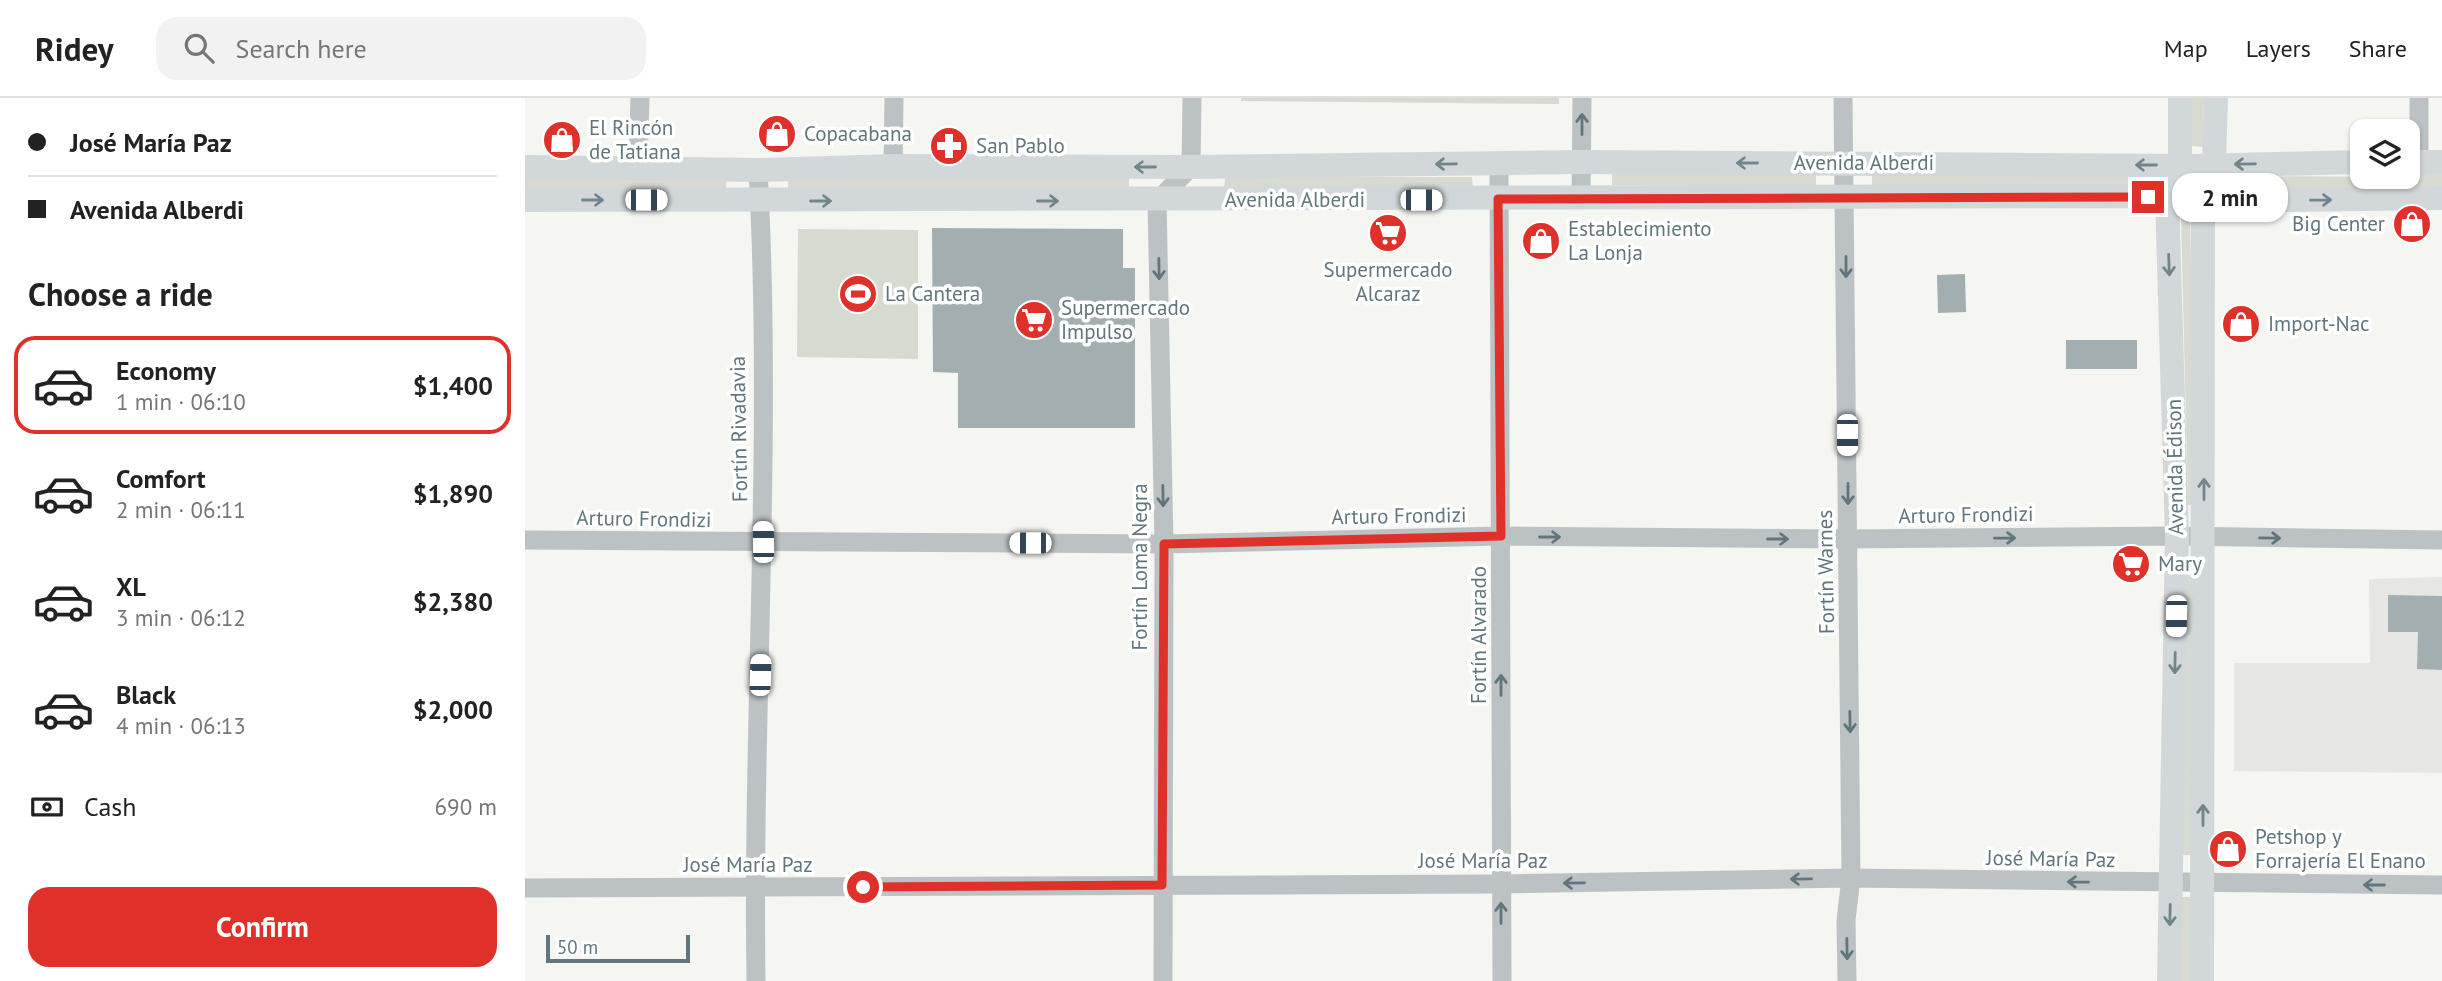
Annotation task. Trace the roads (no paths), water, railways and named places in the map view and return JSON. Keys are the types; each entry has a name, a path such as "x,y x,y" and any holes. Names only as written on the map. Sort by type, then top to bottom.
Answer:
{"main road":[{"path":"2180,98 2180,166"},
{"name":"Avenida Édison","path":"2201,981 2203,201 2214,165 2215,98"},
{"name":"Avenida Alberdi","path":"525,167 758,170 893,166 1191,167 1581,162 2180,166 2350,162"},
{"name":"Avenida Édison","path":"2169,981 2177,536 2167,196 2180,166"},
{"name":"Avenida Alberdi","path":"525,200 759,202 2167,196 2203,201 2442,198"}],"street":[{"path":"638,167 640,98"},
{"path":"893,166 894,98"},
{"path":"1157,201 1191,167 1192,98"},
{"path":"1581,199 1582,98"},
{"name":"Fortín Warnes","path":"1843,98 1851,878 1846,920 1847,981"},
{"path":"2419,98 2423,162"},
{"name":"Fortín Alvarado","path":"1499,164 1502,981"},
{"name":"Fortín Rivadavia","path":"756,981 755,888 763,542 758,170"},
{"name":"Fortín Loma Negra","path":"1157,201 1164,544 1163,981"},
{"name":"Arturo Frondizi","path":"525,540 1164,544 1501,536 1848,539 2177,536 2442,540"},
{"name":"José María Paz","path":"525,888 1501,884 1851,878 2170,884 2442,885"}],"place":[{"name":"Copacabana","path":"777,134"},
{"name":"El Rincón de Tatiana","path":"562,140"},
{"name":"San Pablo","path":"949,146"},
{"name":"Big Center","path":"2412,224"},
{"name":"Supermercado Alcaraz","path":"1388,233"},
{"name":"Establecimiento La Lonja","path":"1541,241"},
{"name":"La Cantera","path":"858,294"},
{"name":"Supermercado Impulso","path":"1034,320"},
{"name":"Import-Nac","path":"2241,324"},
{"name":"Mary","path":"2131,564"},
{"name":"Petshop y Forrajería El Enano","path":"2228,849"}]}
